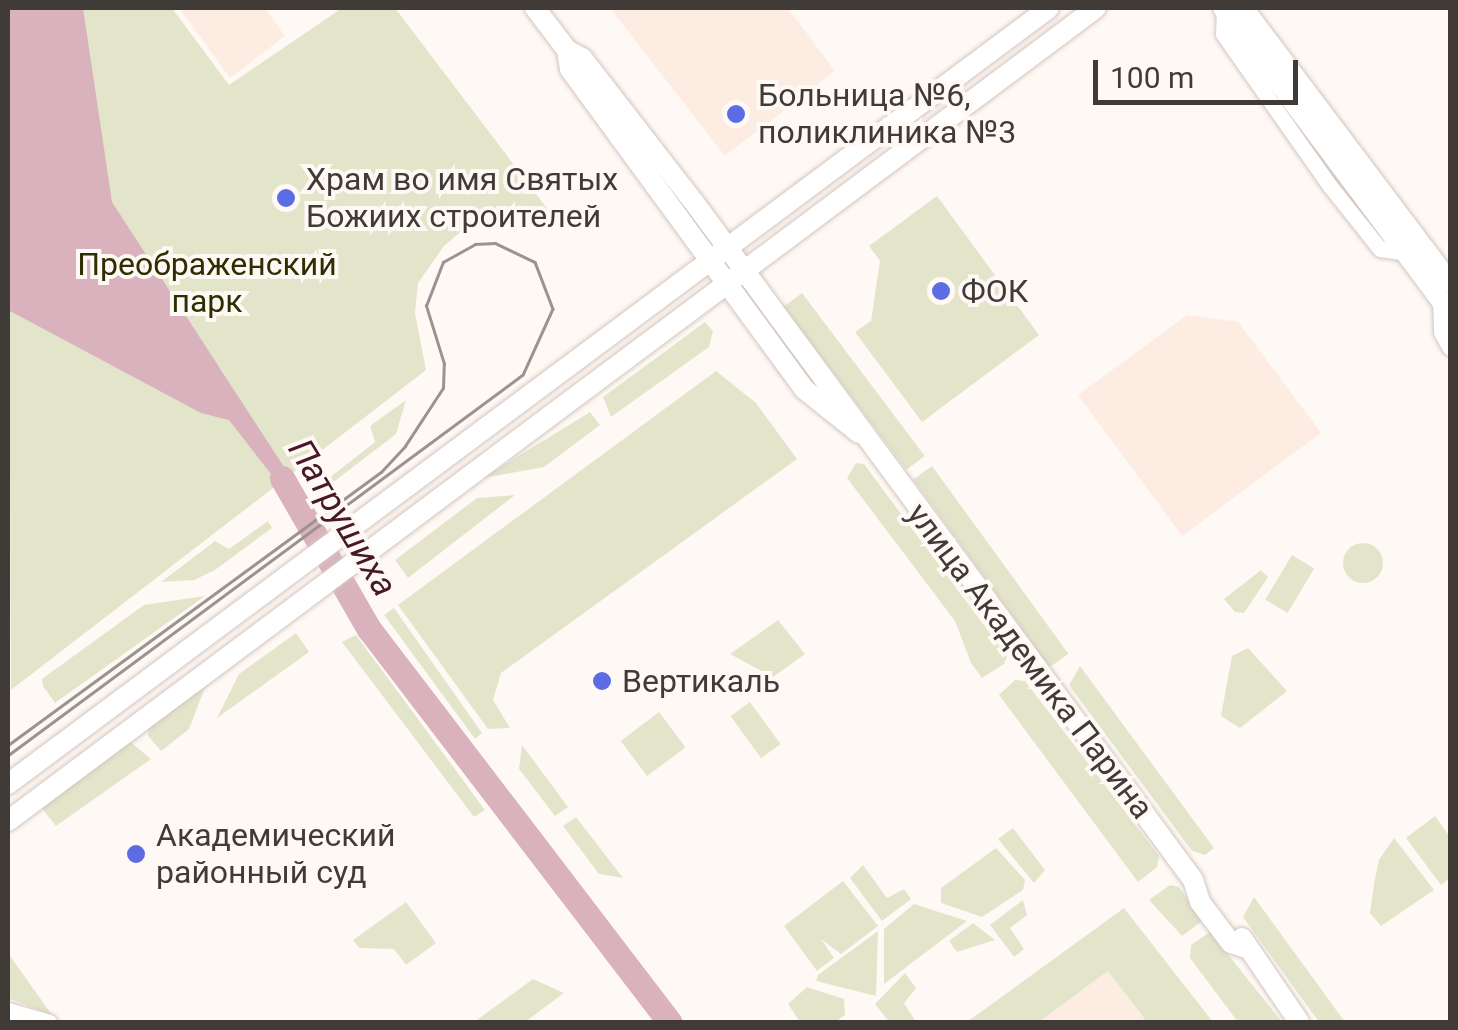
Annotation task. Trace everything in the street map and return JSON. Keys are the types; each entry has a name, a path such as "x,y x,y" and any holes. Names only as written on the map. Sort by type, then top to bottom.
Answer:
{"street":[{"name":"улица Академика Парина","path":"536,8 567,50 582,58 747,273 861,434 1199,889 1210,893 1241,934 1243,947 1299,1022"},
{"path":"8,784 1049,8"},
{"path":"8,821 747,273 1096,8"},
{"path":"1223,8 1407,254 1447,297"},
{"path":"1243,8 1447,297 1441,332 1450,348"},
{"name":"улица Академика Парина","path":"567,50 570,68 804,389 861,434"},
{"path":"8,1010 49,1022"}],"shaded area":[{"path":"8,8 83,8 112,202 306,501 290,512 271,474 229,420 201,413 8,310"},
{"path":"179,8 265,8 285,36 230,78"},
{"name":"Больница №6, поликлиника №3","path":"610,8 788,8 835,71 725,156"},
{"path":"1187,315 1238,322 1321,433 1182,536 1078,395"},
{"path":"1108,971 1147,1022 1039,1022"}],"green space":[{"name":"Преображенский парк","path":"8,8 172,8 229,85 342,8 395,8 549,211 484,212 444,246 418,283 415,313 426,370 11,690"},
{"name":"ФОК","path":"937,196 1039,335 922,422 855,332 871,321 880,261 869,246"},
{"path":"802,293 925,456 906,470 784,307"},
{"path":"705,322 713,331 709,347 611,417 603,397"},
{"path":"716,371 756,403 797,459 501,673 493,700 510,728 488,729 398,605"},
{"path":"406,400 396,434 323,490 319,486 375,442 370,426"},
{"path":"590,412 600,425 544,467 483,478"},
{"path":"856,463 864,464 1007,656 1004,664 982,678 971,663 955,621 847,478"},
{"path":"932,466 1068,654 1050,667 913,480"},
{"path":"515,495 408,578 395,560 477,498"},
{"path":"268,521 272,528 215,570 194,580 161,582 215,541 229,549"},
{"path":"1363,543 1377,549 1383,563 1377,577 1363,583 1349,577 1343,563 1349,549"},
{"path":"1292,555 1314,568 1288,613 1265,600"},
{"path":"1261,570 1268,577 1244,613 1235,612 1224,599"},
{"path":"205,596 55,703 43,686 42,679 144,605"},
{"path":"394,608 482,733 475,739 384,615"},
{"path":"778,620 805,654 773,677 730,654"},
{"path":"296,633 309,652 217,718 239,674"},
{"path":"356,635 485,810 474,817 342,642"},
{"path":"1248,648 1287,691 1240,728 1221,716 1232,656"},
{"path":"1080,666 1214,848 1205,855 1192,851 1069,685"},
{"path":"1015,680 1025,681 1159,856 1157,867 1138,882 999,695"},
{"path":"206,685 189,729 161,751 148,736 149,725"},
{"path":"750,702 781,744 761,758 731,716"},
{"path":"659,712 685,747 647,776 621,741"},
{"path":"128,740 151,759 56,826 40,806"},
{"path":"522,745 568,807 555,816 519,769"},
{"path":"1435,816 1450,837 1450,878 1441,885 1406,838"},
{"path":"576,817 623,878 599,874 563,826"},
{"path":"1013,828 1045,870 1034,883 998,839"},
{"path":"1394,838 1434,890 1381,926 1370,913 1374,884 1379,860"},
{"path":"996,848 1025,880 1023,890 982,917 941,903 941,888"},
{"path":"863,865 887,898 904,889 911,899 882,921 850,878"},
{"path":"843,881 878,926 841,954 821,939 834,958 817,971 784,926"},
{"path":"1170,885 1179,887 1202,921 1182,936 1149,900"},
{"path":"1254,897 1345,1022 1319,1022 1243,917"},
{"path":"1023,900 1027,915 1010,928 1024,949 1014,957 990,925"},
{"path":"406,902 436,943 406,965 394,949 359,948 353,940"},
{"path":"914,904 967,921 884,984 884,929"},
{"path":"1124,908 1213,1022 1147,1022 1108,971 1039,1022 967,1022"},
{"path":"973,923 995,940 957,952 949,941"},
{"path":"878,931 876,996 816,981 818,975"},
{"path":"1210,932 1282,1022 1238,1022 1190,958 1191,945"},
{"path":"8,953 52,1015 8,998"},
{"path":"905,973 916,988 904,1003 916,1022 889,1022 875,1004"},
{"path":"533,979 564,993 525,1022 474,1022"},
{"path":"807,987 844,999 845,1015 835,1022 800,1022 788,1004"}],"waterway":[{"name":"Патрушиха","path":"282,478 369,629 670,1022"}],"tram line":[{"path":"8,745 381,472 405,446 443,388 444,364 426,306 443,262 475,244 495,243 535,262 553,309 523,375 8,756"}],"place":[{"name":"Больница №6, поликлиника №3","path":"736,114"},
{"name":"Храм во имя Святых Божиих строителей","path":"286,198"},
{"name":"ФОК","path":"941,291"},
{"name":"Вертикаль","path":"602,681"},
{"name":"Академический районный суд","path":"136,854"}]}
